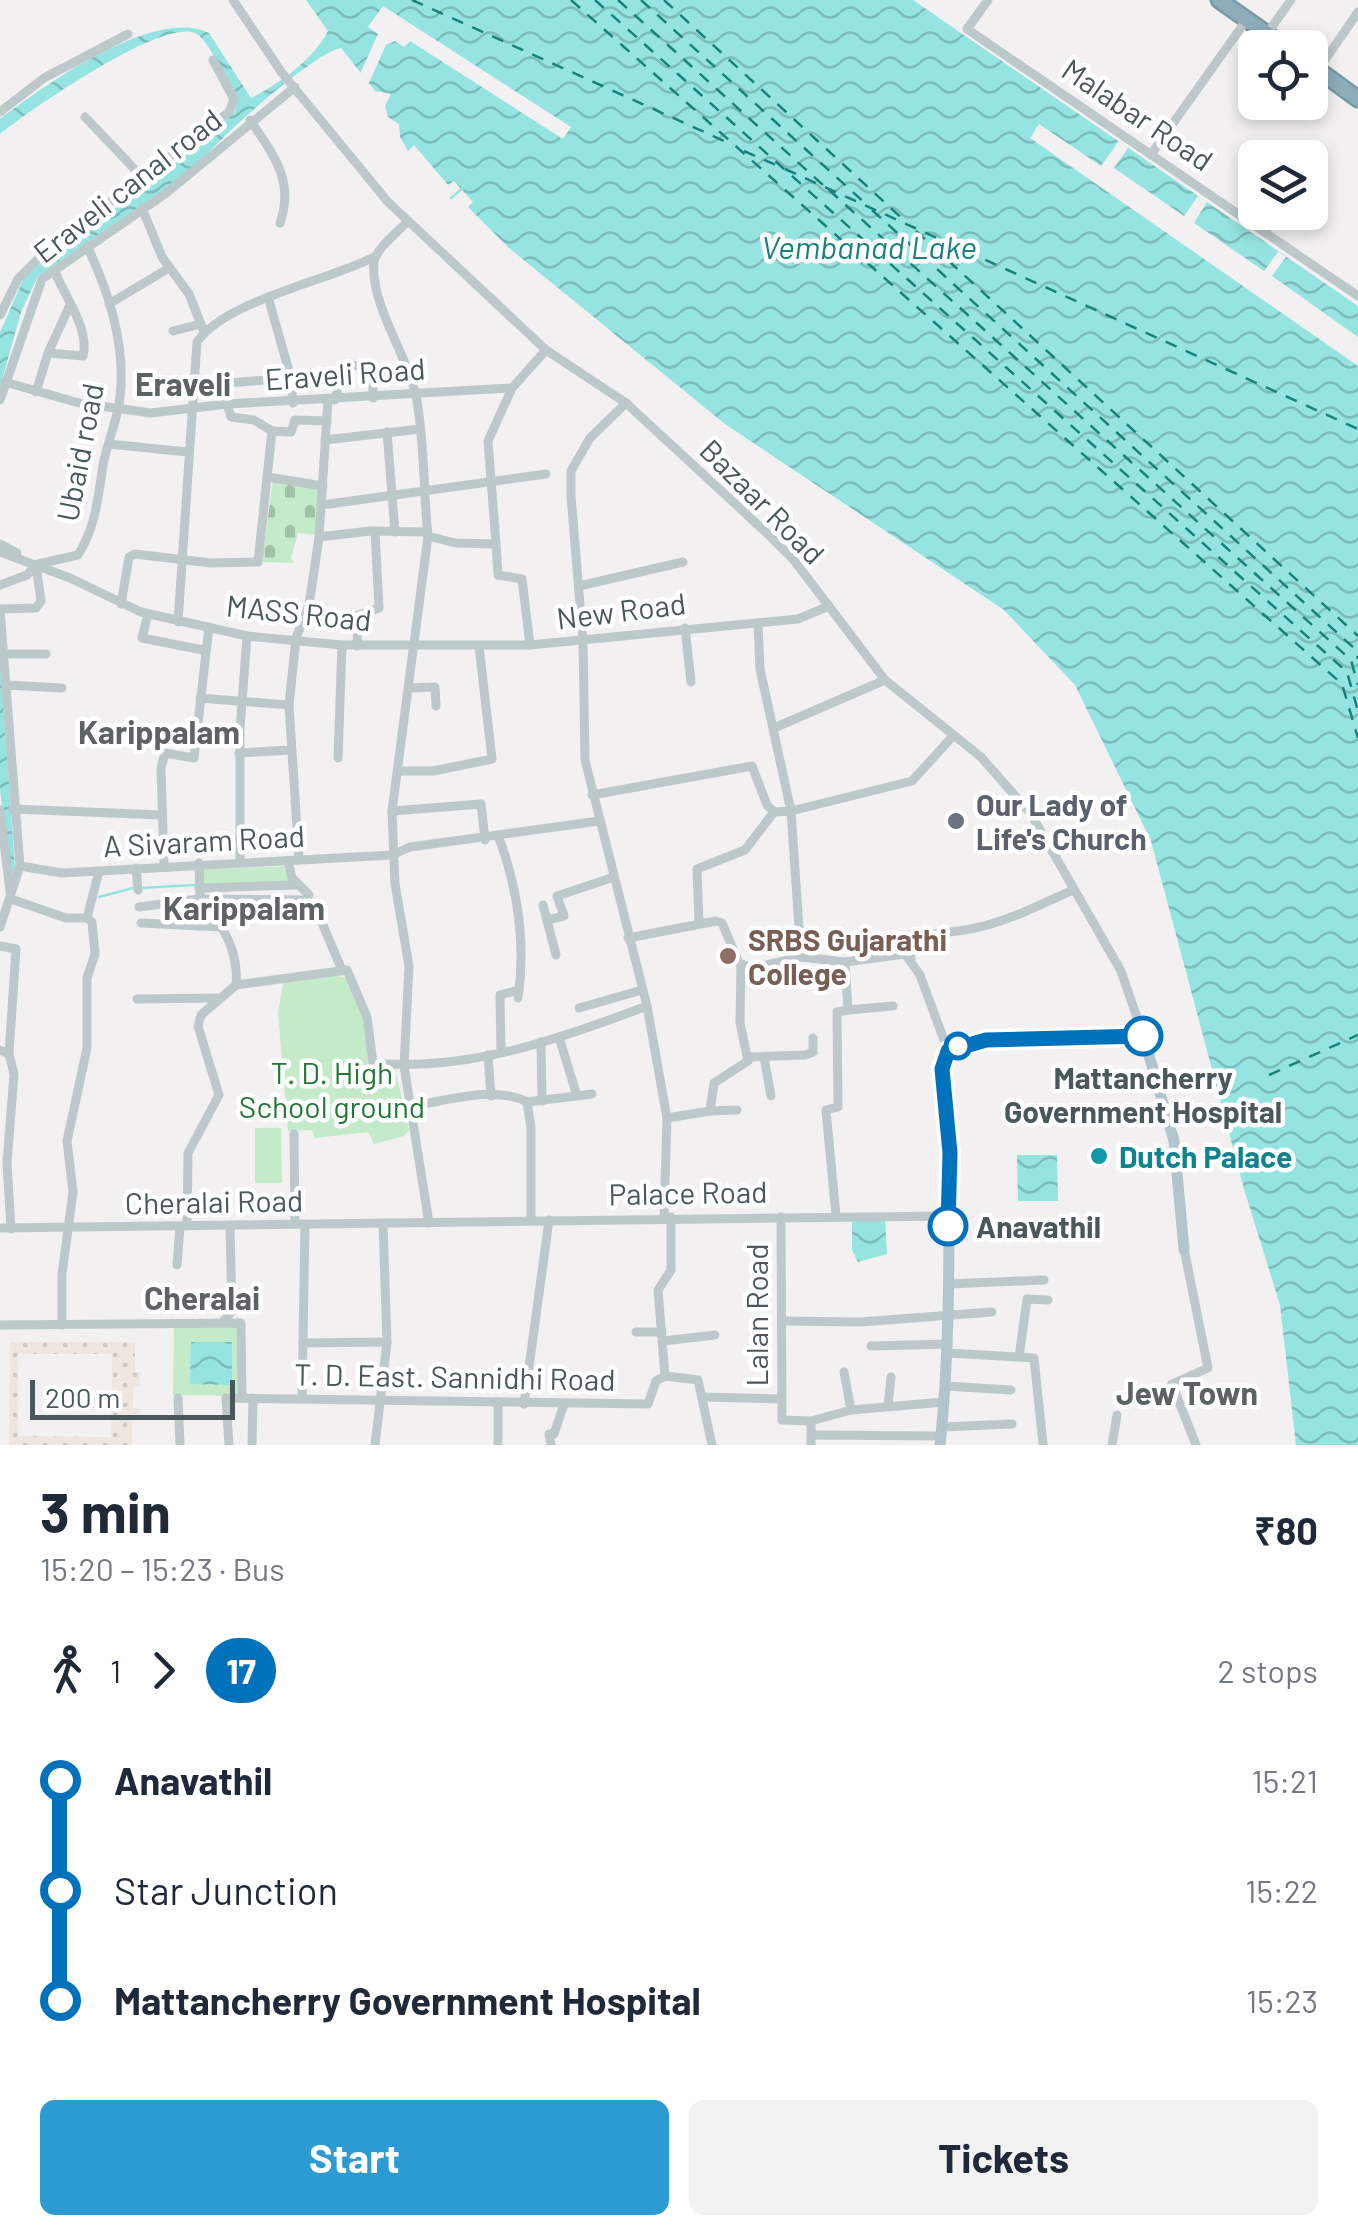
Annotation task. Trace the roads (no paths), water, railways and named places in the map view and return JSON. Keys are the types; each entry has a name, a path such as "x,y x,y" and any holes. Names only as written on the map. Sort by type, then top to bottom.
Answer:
{"highway":[{"path":"1219,0 1262,30"},
{"path":"1328,77 1358,98"}],"main road":[{"path":"941,1436 950,1317 950,1153 942,1069 948,1051 986,1040 1143,1036 1174,1141 1184,1249"}],"street":[{"name":"Bazaar Road","path":"233,0 282,73 408,221 546,350 626,403 771,537 830,606 885,680 998,772 1031,814 1122,971 1143,1036"},
{"name":"Malabar Road","path":"988,0 967,28 1358,296"},
{"path":"1271,30 1291,0"},
{"path":"1328,50 1358,12"},
{"path":"1152,153 1247,19"},
{"path":"0,112 44,78 128,34"},
{"name":"Eraveli canal road","path":"0,314 18,279 49,248 144,180 229,112 234,99 213,60"},
{"name":"Eraveli canal road","path":"0,400 42,279 142,208 293,85"},
{"path":"85,117 144,180"},
{"path":"250,120 284,175 286,197 280,223"},
{"path":"142,208 169,268 189,294 203,328 197,342 190,409 178,622"},
{"path":"173,331 203,328 268,297 331,277 374,256 408,221"},
{"name":"Ubaid road","path":"0,585 28,575 36,565 78,555 97,516 117,410 119,343 87,246"},
{"path":"374,256 386,318 415,393 426,494 427,534 416,648 392,811 392,855 409,966 404,1066 428,1223"},
{"path":"109,304 169,268"},
{"path":"48,353 82,356 84,331 54,270"},
{"path":"268,297 291,378 292,403"},
{"path":"36,392 69,307"},
{"path":"530,645 522,578 498,576 488,441 512,388 546,350"},
{"path":"296,885 288,705 296,638 309,604 319,537 327,421 342,365 364,366 373,380 373,398"},
{"path":"193,386 291,378"},
{"name":"Eraveli Road","path":"5,382 117,410 190,409 512,388"},
{"path":"626,403 590,438 571,471 583,642 585,760 647,1006 667,1118 671,1270 658,1290 665,1376 698,1380 712,1445"},
{"path":"227,404 232,418 254,420 272,431 291,432 295,420 327,421"},
{"path":"325,440 420,429"},
{"path":"121,604 129,557 142,552 181,559 258,562 272,431"},
{"path":"387,432 395,532"},
{"path":"108,444 187,452"},
{"path":"322,505 392,499 546,474"},
{"path":"267,477 323,486"},
{"path":"319,537 375,531 427,534 456,543 496,544"},
{"path":"357,646 358,615 379,608 375,531"},
{"path":"0,544 36,565"},
{"path":"0,552 36,565"},
{"path":"579,586 683,562"},
{"path":"0,928 20,866 0,609 36,608 42,601 36,565"},
{"name":"MASS Road","path":"36,565 121,604 178,622 247,636 416,648"},
{"name":"New Road","path":"416,648 583,642 685,628 758,624 798,618 830,606"},
{"path":"148,614 142,638 204,650"},
{"path":"758,624 760,669 792,811 801,957"},
{"path":"164,865 160,768 165,754 194,758 209,628"},
{"path":"685,628 691,682"},
{"path":"240,862 239,752 247,636"},
{"path":"338,758 342,645"},
{"path":"400,772 492,760 480,646"},
{"path":"1,654 46,654"},
{"path":"774,728 885,680"},
{"path":"6,684 62,688"},
{"path":"410,688 435,686 436,706"},
{"path":"200,698 288,705"},
{"path":"592,795 752,766 766,804 774,812 792,811 912,781 953,736"},
{"path":"239,752 290,750"},
{"path":"0,763 12,762"},
{"path":"392,811 481,804 485,840"},
{"path":"11,898 0,810 162,815"},
{"path":"698,924 697,869 755,842 774,812"},
{"name":"A Sivaram Road","path":"20,866 62,873 392,855 410,847 498,838 560,823 600,822"},
{"path":"498,838 515,886 522,952 518,994 500,994 501,1052"},
{"path":"200,864 201,926"},
{"path":"136,868 138,888"},
{"path":"87,918 99,871"},
{"path":"548,920 564,916 557,896 614,877"},
{"path":"140,907 199,894 296,885 309,895 306,900"},
{"path":"948,1051 906,939 910,935 966,934 994,926 1073,890"},
{"path":"199,894 306,900"},
{"path":"11,898 66,918 87,918 92,922 94,954 87,978 87,1048 67,1141 73,1187 62,1274 62,1324"},
{"path":"306,900 337,952 342,970 351,976 367,1018 373,1063 404,1066 488,1055 559,1037 647,1006"},
{"path":"544,904 556,955"},
{"path":"141,924 221,927 228,937 237,972 236,985"},
{"path":"628,938 698,924 722,924 742,965 740,1023 748,1057"},
{"path":"0,946 16,949 4,1052 14,1074 5,1228"},
{"path":"742,965 752,968 801,957 845,962 898,954 912,960"},
{"path":"845,962 848,1010"},
{"path":"177,1265 184,1227 188,1153 219,1095 198,1026 201,1015 236,985 342,970"},
{"path":"579,1008 642,990"},
{"path":"137,998 218,998"},
{"path":"836,1216 826,1110 838,1107 837,1012 892,1006"},
{"path":"559,1037 576,1096"},
{"path":"710,1111 712,1086 748,1057 805,1055 813,1052 812,1038"},
{"path":"540,1042 542,1101"},
{"path":"488,1055 492,1096"},
{"path":"764,1057 771,1096"},
{"path":"412,1106 492,1096 527,1102 592,1094"},
{"path":"527,1102 531,1128 531,1220"},
{"path":"667,1118 737,1110"},
{"path":"294,1134 300,1224 302,1398"},
{"name":"Lalan Road","path":"781,1216 782,1420 812,1422"},
{"name":"Palace Road","path":"428,1223 948,1216"},
{"path":"524,1404 549,1220"},
{"name":"Cheralai Road","path":"5,1228 428,1223"},
{"path":"375,1445 387,1342 383,1224"},
{"path":"222,1323 232,1311 230,1226"},
{"path":"1184,1249 1208,1368 1172,1384 1196,1445"},
{"path":"950,1284 1044,1280"},
{"path":"1019,1356 1027,1300 1048,1300"},
{"path":"782,1321 950,1317 992,1312"},
{"path":"0,1325 242,1323 252,1445"},
{"path":"636,1332 662,1337 715,1335"},
{"path":"303,1343 387,1342"},
{"path":"872,1346 948,1348 1034,1358 1044,1445"},
{"path":"844,1372 851,1410"},
{"name":"T. D. East. Sannidhi Road","path":"229,1445 226,1398 648,1404 656,1381 665,1376"},
{"path":"888,1406 890,1377"},
{"path":"946,1386 1011,1390"},
{"path":"704,1397 780,1399"},
{"path":"178,1398 180,1445"},
{"path":"944,1402 823,1414 812,1422 812,1440 941,1436 1012,1424"},
{"path":"498,1404 498,1445"},
{"path":"551,1445 549,1434 554,1434 564,1404"},
{"path":"1112,1445 1117,1415"}],"water":[{"name":"Vembanad Lake","path":"306,0 913,0 1238,223 1238,230 1247,230 1358,306 1358,1445 1296,1445 1280,1305 1244,1189 1151,841 1075,685 1004,610 725,424 509,248 468,207 473,202 454,181 448,185 414,145 408,151 400,137 399,124 388,117 385,106 391,94 375,91 341,48 309,65 264,101 194,170 38,276 21,312 0,387 0,332 24,278 63,244 151,184 235,112 236,106 228,80 205,42 195,33 178,32 95,70 0,134 0,119 100,53 159,30 186,28 209,33 251,98 295,70 328,31"},
{"path":"0,655 13,874 8,870 0,788"},
{"path":"1017,1155 1057,1155 1058,1201 1018,1201"},
{"path":"852,1220 885,1220 887,1254 858,1262 852,1250"},
{"path":"191,1342 232,1342 232,1385 190,1384"}],"waterway":[{"path":"451,198 464,187"},
{"path":"141,888 194,885"},
{"path":"99,897 133,888"}],"place":[{"name":"Our Lady of Life's Church","path":"956,821"},
{"name":"SRBS Gujarathi College","path":"728,956"},
{"name":"Mattancherry Government Hospital","path":"1143,1036"},
{"name":"Dutch Palace","path":"1099,1156"},
{"name":"Anavathil","path":"948,1226"}],"district":[{"name":"Eraveli","path":"183,383"},
{"name":"Karippalam","path":"159,731"},
{"name":"Karippalam","path":"244,907"},
{"name":"Cheralai","path":"202,1297"},
{"name":"Jew Town","path":"1187,1392"}],"park label":[{"name":"T. D. High School ground","path":"332,1089"}]}
